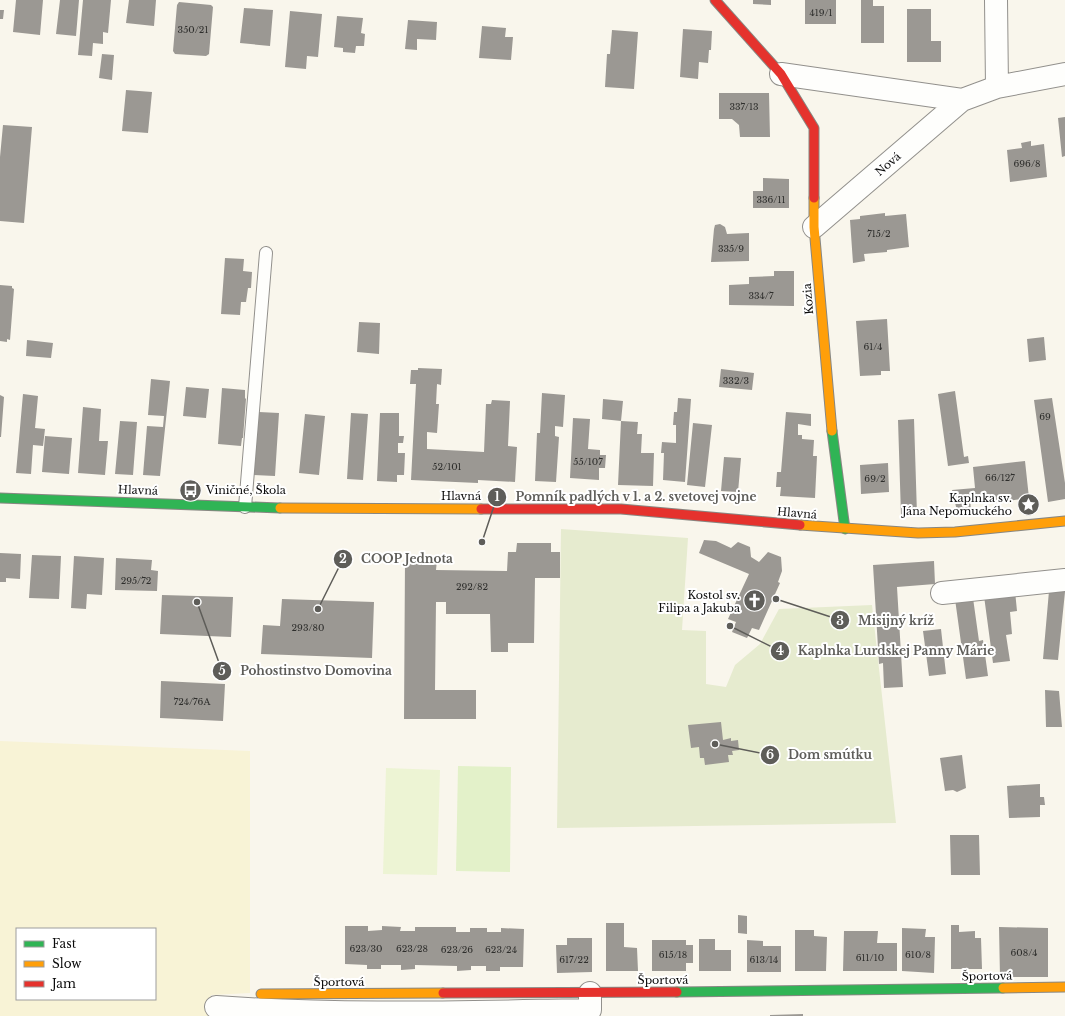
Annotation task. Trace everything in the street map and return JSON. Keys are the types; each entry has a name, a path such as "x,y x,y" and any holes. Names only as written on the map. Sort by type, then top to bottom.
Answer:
{"street":[{"name":"Kozia","path":"715,0 781,74 814,128 814,228 828,410 845,529"},
{"path":"996,0 997,87"},
{"name":"Nová","path":"781,74 962,100"},
{"name":"Nová","path":"814,228 962,100 997,87 1065,74"},
{"name":"Hlavná","path":"0,498 245,507 621,509 845,529 918,533 955,532 1065,521"},
{"path":"942,593 1065,580"},
{"name":"Športová","path":"261,994 590,993 1065,987"},
{"path":"216,1007 268,1012 330,1013 590,1010 590,993"}],"lane":[{"path":"245,507 266,253"}],"shaded area":[{"path":"0,741 250,751 250,993 211,995 210,1016 0,1016"}],"green space":[{"path":"561,529 688,538 682,630 706,631 706,684 726,687 735,665 760,644 779,609 872,605 896,823 557,828"},
{"path":"458,766 511,767 510,872 456,871"},
{"path":"386,768 440,770 437,875 383,874"}],"building":[{"path":"16,0 43,0 40,35 13,32"},
{"path":"60,0 79,0 76,36 56,34"},
{"path":"83,0 111,0 108,33 103,32 103,44 93,43 92,56 78,55"},
{"path":"129,0 156,0 154,26 126,23"},
{"path":"753,0 771,0 771,5 753,4"},
{"path":"805,0 836,0 836,24 805,24"},
{"path":"861,0 873,0 873,6 884,6 884,43 861,43"},
{"path":"179,2 211,5 213,7 209,54 206,56 175,54 173,51 177,5"},
{"path":"244,8 273,10 270,46 240,43"},
{"path":"907,9 931,9 931,41 941,41 941,62 907,62"},
{"path":"0,10 4,10 3,19 0,19"},
{"path":"290,11 322,14 318,57 307,56 306,69 285,67"},
{"path":"337,16 363,18 361,33 365,34 364,46 356,46 355,53 343,52 343,48 334,47"},
{"path":"408,20 437,22 436,40 417,39 417,50 405,49"},
{"path":"482,26 506,28 505,37 513,37 511,60 479,58"},
{"path":"683,29 712,31 711,50 709,50 708,63 699,62 698,79 680,77"},
{"path":"612,30 638,32 634,89 605,87 607,54 610,54"},
{"path":"102,54 114,55 112,80 99,78"},
{"path":"126,90 152,92 148,133 122,131"},
{"path":"719,93 769,93 770,137 740,137 739,125 732,119 719,119"},
{"path":"1065,117 1065,156 1062,157 1058,118"},
{"path":"3,125 32,127 24,223 0,221 0,157"},
{"path":"1031,141 1031,146 1044,144 1047,177 1010,182 1007,150 1022,148 1021,143"},
{"path":"763,178 789,179 789,208 753,208 753,191 763,191"},
{"path":"885,213 885,216 906,214 909,247 887,250 887,252 864,254 865,261 853,263 850,220 860,219 860,216"},
{"path":"720,224 725,227 727,234 749,233 749,261 711,262 714,229 715,225"},
{"path":"225,258 244,259 243,271 252,272 251,288 248,288 246,302 241,302 240,315 221,314"},
{"path":"774,271 794,271 794,306 729,305 729,285 749,284 749,277 774,276"},
{"path":"0,285 12,286 14,289 10,340 7,339 7,342 0,341"},
{"path":"887,319 890,371 881,371 881,375 860,376 856,321"},
{"path":"359,322 380,323 379,354 357,352"},
{"path":"1044,337 1046,360 1029,362 1027,339"},
{"path":"27,340 53,343 51,358 26,356"},
{"path":"418,368 442,369 441,385 437,384 436,404 439,404 437,433 427,432 427,449 484,452 486,404 491,404 492,400 510,401 508,446 517,447 515,482 478,480 478,483 411,480 416,384 410,384 411,370 418,370"},
{"path":"721,369 754,373 752,390 719,387"},
{"path":"151,379 170,381 160,476 143,475 147,426 163,427 164,416 148,415"},
{"path":"186,387 209,389 206,418 183,416"},
{"path":"222,388 245,390 246,399 241,446 218,444"},
{"path":"955,391 964,457 968,456 969,463 948,466 938,394"},
{"path":"542,393 565,395 563,427 555,426 555,436 559,437 556,482 535,481 537,433 540,433"},
{"path":"23,394 38,396 35,428 45,429 43,446 33,445 31,474 16,473"},
{"path":"0,395 4,397 1,437 0,437"},
{"path":"678,398 691,399 685,482 663,480 664,453 661,453 662,442 676,443 676,425 673,425 674,412 677,412"},
{"path":"1052,398 1065,483 1065,499 1048,502 1034,400"},
{"path":"603,399 623,401 621,421 602,419"},
{"path":"83,407 101,409 99,441 108,441 105,475 78,473"},
{"path":"259,412 279,413 275,476 254,475"},
{"path":"786,412 811,414 811,426 798,424 798,435 802,435 802,439 814,440 813,456 817,456 815,498 780,496 781,487 776,487 777,472 781,472"},
{"path":"351,413 368,414 363,480 347,479"},
{"path":"380,413 399,413 399,436 404,436 403,443 398,443 398,453 405,453 404,475 397,475 397,482 377,481"},
{"path":"305,414 325,416 319,475 299,473"},
{"path":"573,418 590,419 588,449 600,450 600,455 606,455 605,468 599,468 599,480 570,478"},
{"path":"914,419 917,514 901,515 898,420"},
{"path":"120,421 137,422 133,475 115,474"},
{"path":"621,421 638,422 637,434 642,434 641,453 654,453 653,486 618,485"},
{"path":"693,423 712,425 705,487 687,485"},
{"path":"45,436 72,438 69,474 42,472"},
{"path":"724,457 741,458 738,492 721,491"},
{"path":"1025,461 1029,498 977,504 975,494 970,495 971,513 958,515 952,490 975,488 973,467"},
{"path":"888,463 889,492 861,494 860,465"},
{"name":"Kostol sv. Filipa a Jakuba","path":"704,540 716,541 731,548 738,542 750,547 751,557 759,562 768,552 781,557 782,571 778,582 780,583 759,630 752,628 747,638 732,632 736,622 728,619 749,574 699,553"},
{"path":"517,543 551,543 551,552 560,552 560,578 535,578 534,643 508,643 508,652 491,652 490,614 446,614 446,602 436,602 435,690 476,690 476,719 404,719 405,560 437,560 436,570 507,571 508,552 516,552"},
{"path":"0,553 21,554 20,579 6,578 6,582 0,582"},
{"path":"32,555 61,556 59,599 29,598"},
{"path":"74,556 104,558 102,595 87,594 86,609 71,608"},
{"path":"116,558 152,560 151,570 158,571 157,591 115,590"},
{"path":"934,561 935,584 897,587 903,687 884,688 883,663 879,664 873,565"},
{"path":"1015,591 1017,611 1010,612 1012,634 1006,635 1010,661 993,663 984,596"},
{"path":"1049,591 1065,592 1058,660 1043,659"},
{"path":"162,595 233,597 231,637 160,634"},
{"path":"973,598 979,641 983,640 988,676 966,679 955,599"},
{"path":"282,599 374,602 372,658 261,654 263,625 280,626"},
{"path":"941,629 946,674 929,676 923,631"},
{"path":"161,681 225,684 223,721 160,718"},
{"path":"1045,690 1059,691 1062,727 1046,727"},
{"path":"721,722 723,740 731,738 731,741 738,740 739,750 732,751 733,755 728,755 729,762 705,765 704,758 700,758 699,747 691,748 688,725"},
{"path":"962,755 966,788 957,792 953,790 945,791 940,758"},
{"path":"1040,784 1040,797 1044,797 1045,805 1040,805 1040,817 1009,818 1007,786"},
{"path":"950,835 979,835 980,875 951,875"},
{"path":"738,915 747,916 747,934 738,933"},
{"path":"606,923 624,923 624,947 637,948 638,971 606,971"},
{"path":"951,925 959,925 959,932 975,931 975,938 981,938 982,969 951,969"},
{"path":"345,926 368,926 368,931 382,930 382,926 401,927 400,931 415,931 415,927 456,927 456,932 470,932 470,928 487,928 487,932 501,932 501,928 524,929 523,967 500,967 500,971 486,971 486,966 471,966 471,970 457,971 457,966 415,965 415,969 401,970 401,965 381,965 381,969 367,969 367,965 345,964"},
{"path":"999,927 1048,928 1048,977 1000,977"},
{"path":"902,928 926,929 925,937 935,937 934,973 902,971"},
{"path":"795,930 814,930 814,936 827,937 826,971 795,971"},
{"path":"844,931 878,931 877,943 897,943 897,971 843,971"},
{"path":"567,938 592,938 592,972 557,973 556,945 567,945"},
{"path":"699,939 715,939 715,950 731,950 731,971 699,971"},
{"path":"652,940 686,940 686,945 693,945 693,963 686,963 686,971 652,971"},
{"path":"747,940 763,941 763,946 781,946 781,972 747,972"},
{"path":"803,1014 803,1016 770,1016 770,1015"}],"traffic: fast":[{"path":"832,431 845,529"},
{"path":"0,498 280,508"},
{"path":"677,992 1003,988"}],"traffic: slow":[{"path":"814,198 814,227 832,431"},
{"path":"280,508 481,509"},
{"path":"800,525 918,533 955,532 1065,521"},
{"path":"1003,988 1065,987"},
{"path":"261,994 443,993"}],"traffic: jam":[{"path":"715,0 781,74 814,128 814,198"},
{"path":"481,509 621,509 800,525"},
{"path":"443,993 677,992"}],"place":[{"name":"Viničné, Škola","path":"191,490"},
{"name":"Kaplnka sv. Jána Nepomuckého","path":"1028,504"},
{"name":"Pomník padlých v 1. a 2. svetovej vojne","path":"482,542"},
{"name":"Misijný kríž","path":"776,599"},
{"name":"Kostol sv. Filipa a Jakuba","path":"755,601"},
{"name":"Pohostinstvo Domovina","path":"197,602"},
{"name":"COOP Jednota","path":"318,609"},
{"name":"Kaplnka Lurdskej Panny Márie","path":"730,626"},
{"name":"Dom smútku","path":"715,744"}]}
